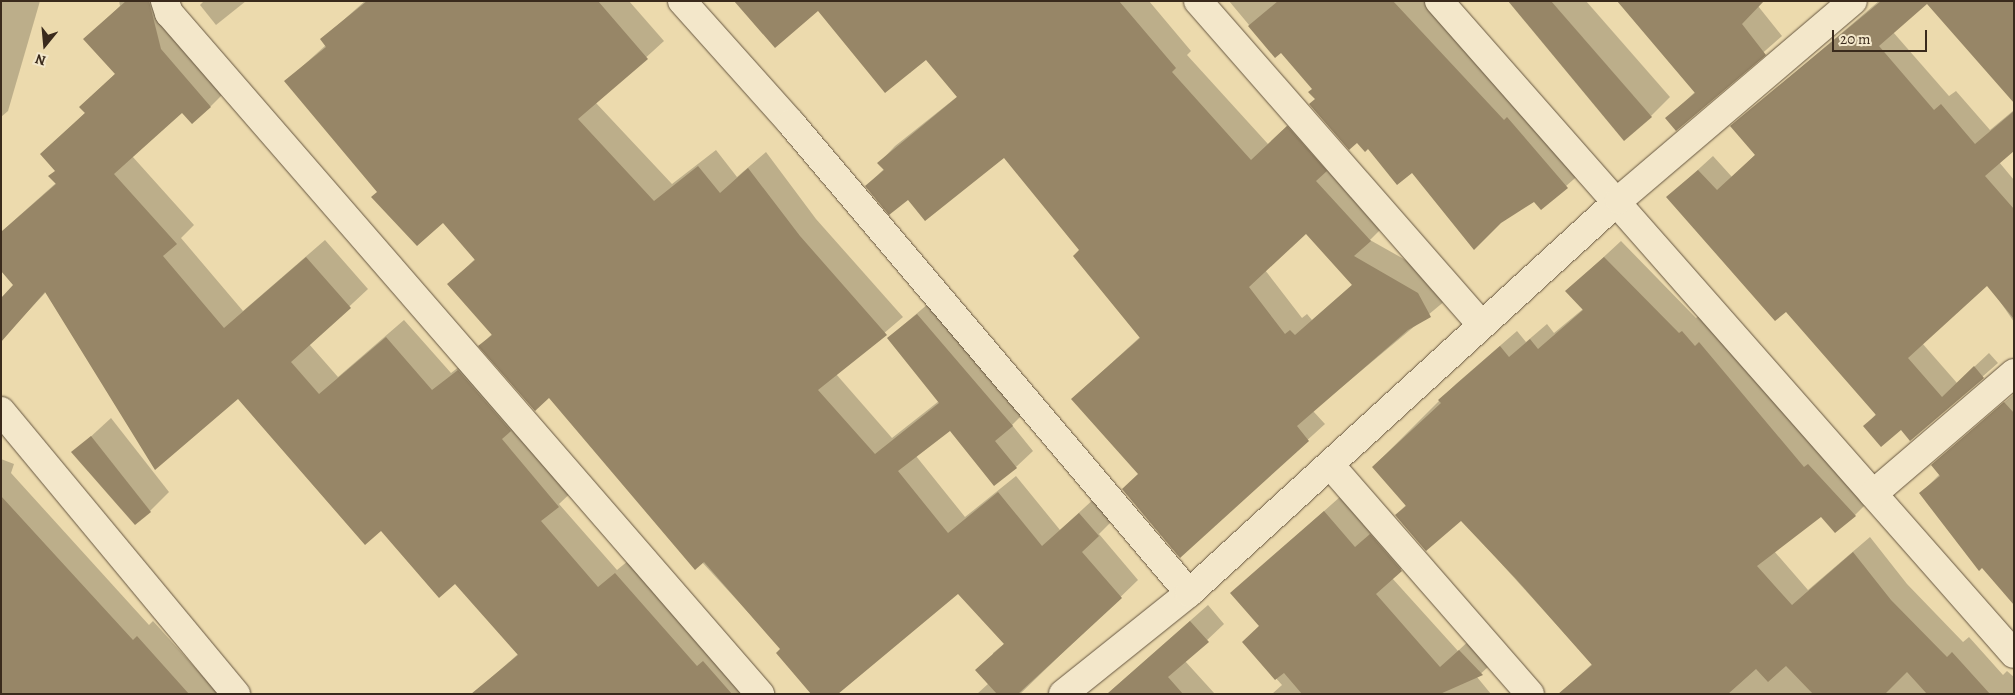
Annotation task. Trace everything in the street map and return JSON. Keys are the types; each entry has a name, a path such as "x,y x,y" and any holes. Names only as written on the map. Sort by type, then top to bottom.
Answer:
{"street":[{"path":"165,1 170,14 760,694"},
{"path":"682,1 1189,594"},
{"path":"1198,1 1482,324"},
{"path":"1439,1 1619,200 2014,654"},
{"path":"1063,694 1189,594 1332,467 1482,324 1619,200 1853,1"},
{"path":"1873,494 2014,373"},
{"path":"1,411 236,694"},
{"path":"1332,467 1530,694"}],"building":[{"path":"126,1 149,1 161,49 211,107 192,124 182,113 114,174 177,244 163,256 224,328 306,257 351,308 291,362 319,394 386,337 432,390 458,370 511,431 502,439 559,507 541,521 598,587 615,573 697,666 703,661 732,694 471,694 518,655 455,584 439,598 381,531 365,545 238,399 155,470 45,292 1,342 1,298 13,285 1,271 1,232 56,184 48,176 55,171 40,154 85,113 79,107 115,74 83,39"},
{"path":"367,1 598,1 648,59 578,119 654,201 698,166 720,193 748,168 800,236 887,335 818,390 875,454 939,403 887,338 917,314 1013,426 995,441 1017,468 994,486 950,431 898,471 948,533 998,492 1042,546 1079,513 1099,536 1082,552 1122,598 1018,694 997,694 975,670 1004,644 958,594 838,694 811,694 776,653 780,649 704,562 695,570 549,398 535,411 478,346 492,335 447,284 475,260 443,223 417,246 371,197 377,192 284,81 326,47 320,39"},
{"path":"734,1 1119,1 1176,68 1172,72 1251,160 1287,126 1327,171 1316,181 1371,241 1354,256 1418,293 1431,317 1408,330 1297,426 1309,441 1180,558 1122,489 1138,474 1071,399 1140,338 1073,256 1079,250 1004,158 925,221 908,200 889,215 865,186 884,170 877,163 957,97 926,60 885,93 818,11 775,48","holes":["1306,234 1352,285 1295,335 1290,330 1285,334 1249,287"]},
{"path":"1278,1 1393,1 1504,120 1507,117 1568,188 1541,210 1534,202 1501,223 1474,250 1412,173 1397,185 1368,149 1365,152 1357,143 1349,150 1309,104 1315,99 1308,92 1312,89 1281,53 1275,58 1248,26"},
{"path":"1508,1 1551,1 1652,117 1624,141"},
{"path":"1617,1 1764,1 1742,24 1766,55 1676,131 1665,118 1695,93"},
{"path":"1881,1 2014,1 2014,103 1927,4 1879,46 1934,110 1941,104 1975,144 2014,111 2014,151 1985,176 2014,209 2014,319 1987,286 1908,358 1942,397 1974,366 1984,378 1910,441 1901,430 1881,447 1863,426 1876,415 1786,312 1775,321 1666,197 1698,170 1717,190 1755,155 1730,126"},
{"path":"1604,257 1679,333 1682,331 1695,346 1699,342 1804,467 1808,464 1856,516 1835,533 1821,517 1757,566 1792,605 1853,552 1891,600 1947,657 1952,652 1990,694 1927,694 1907,672 1885,694 1813,694 1786,666 1768,682 1756,669 1728,694 1558,694 1592,665 1516,579 1461,521 1426,551 1395,515 1406,506 1372,467 1441,403 1438,400 1500,346 1509,357 1530,339 1538,349 1583,310 1565,291"},
{"path":"2004,402 2014,413 2014,605 1982,568 1979,571 1919,493 1940,476 1931,465"},
{"path":"91,436 151,512 135,525 71,452"},
{"path":"1,496 133,640 137,636 189,694 1,694"},
{"path":"1324,511 1355,547 1370,534 1402,571 1376,594 1440,667 1459,650 1483,675 1440,694 1302,694 1284,673 1275,680 1242,642 1259,626 1230,593"},
{"path":"1190,621 1209,642 1168,677 1183,694 1107,694"}]}
